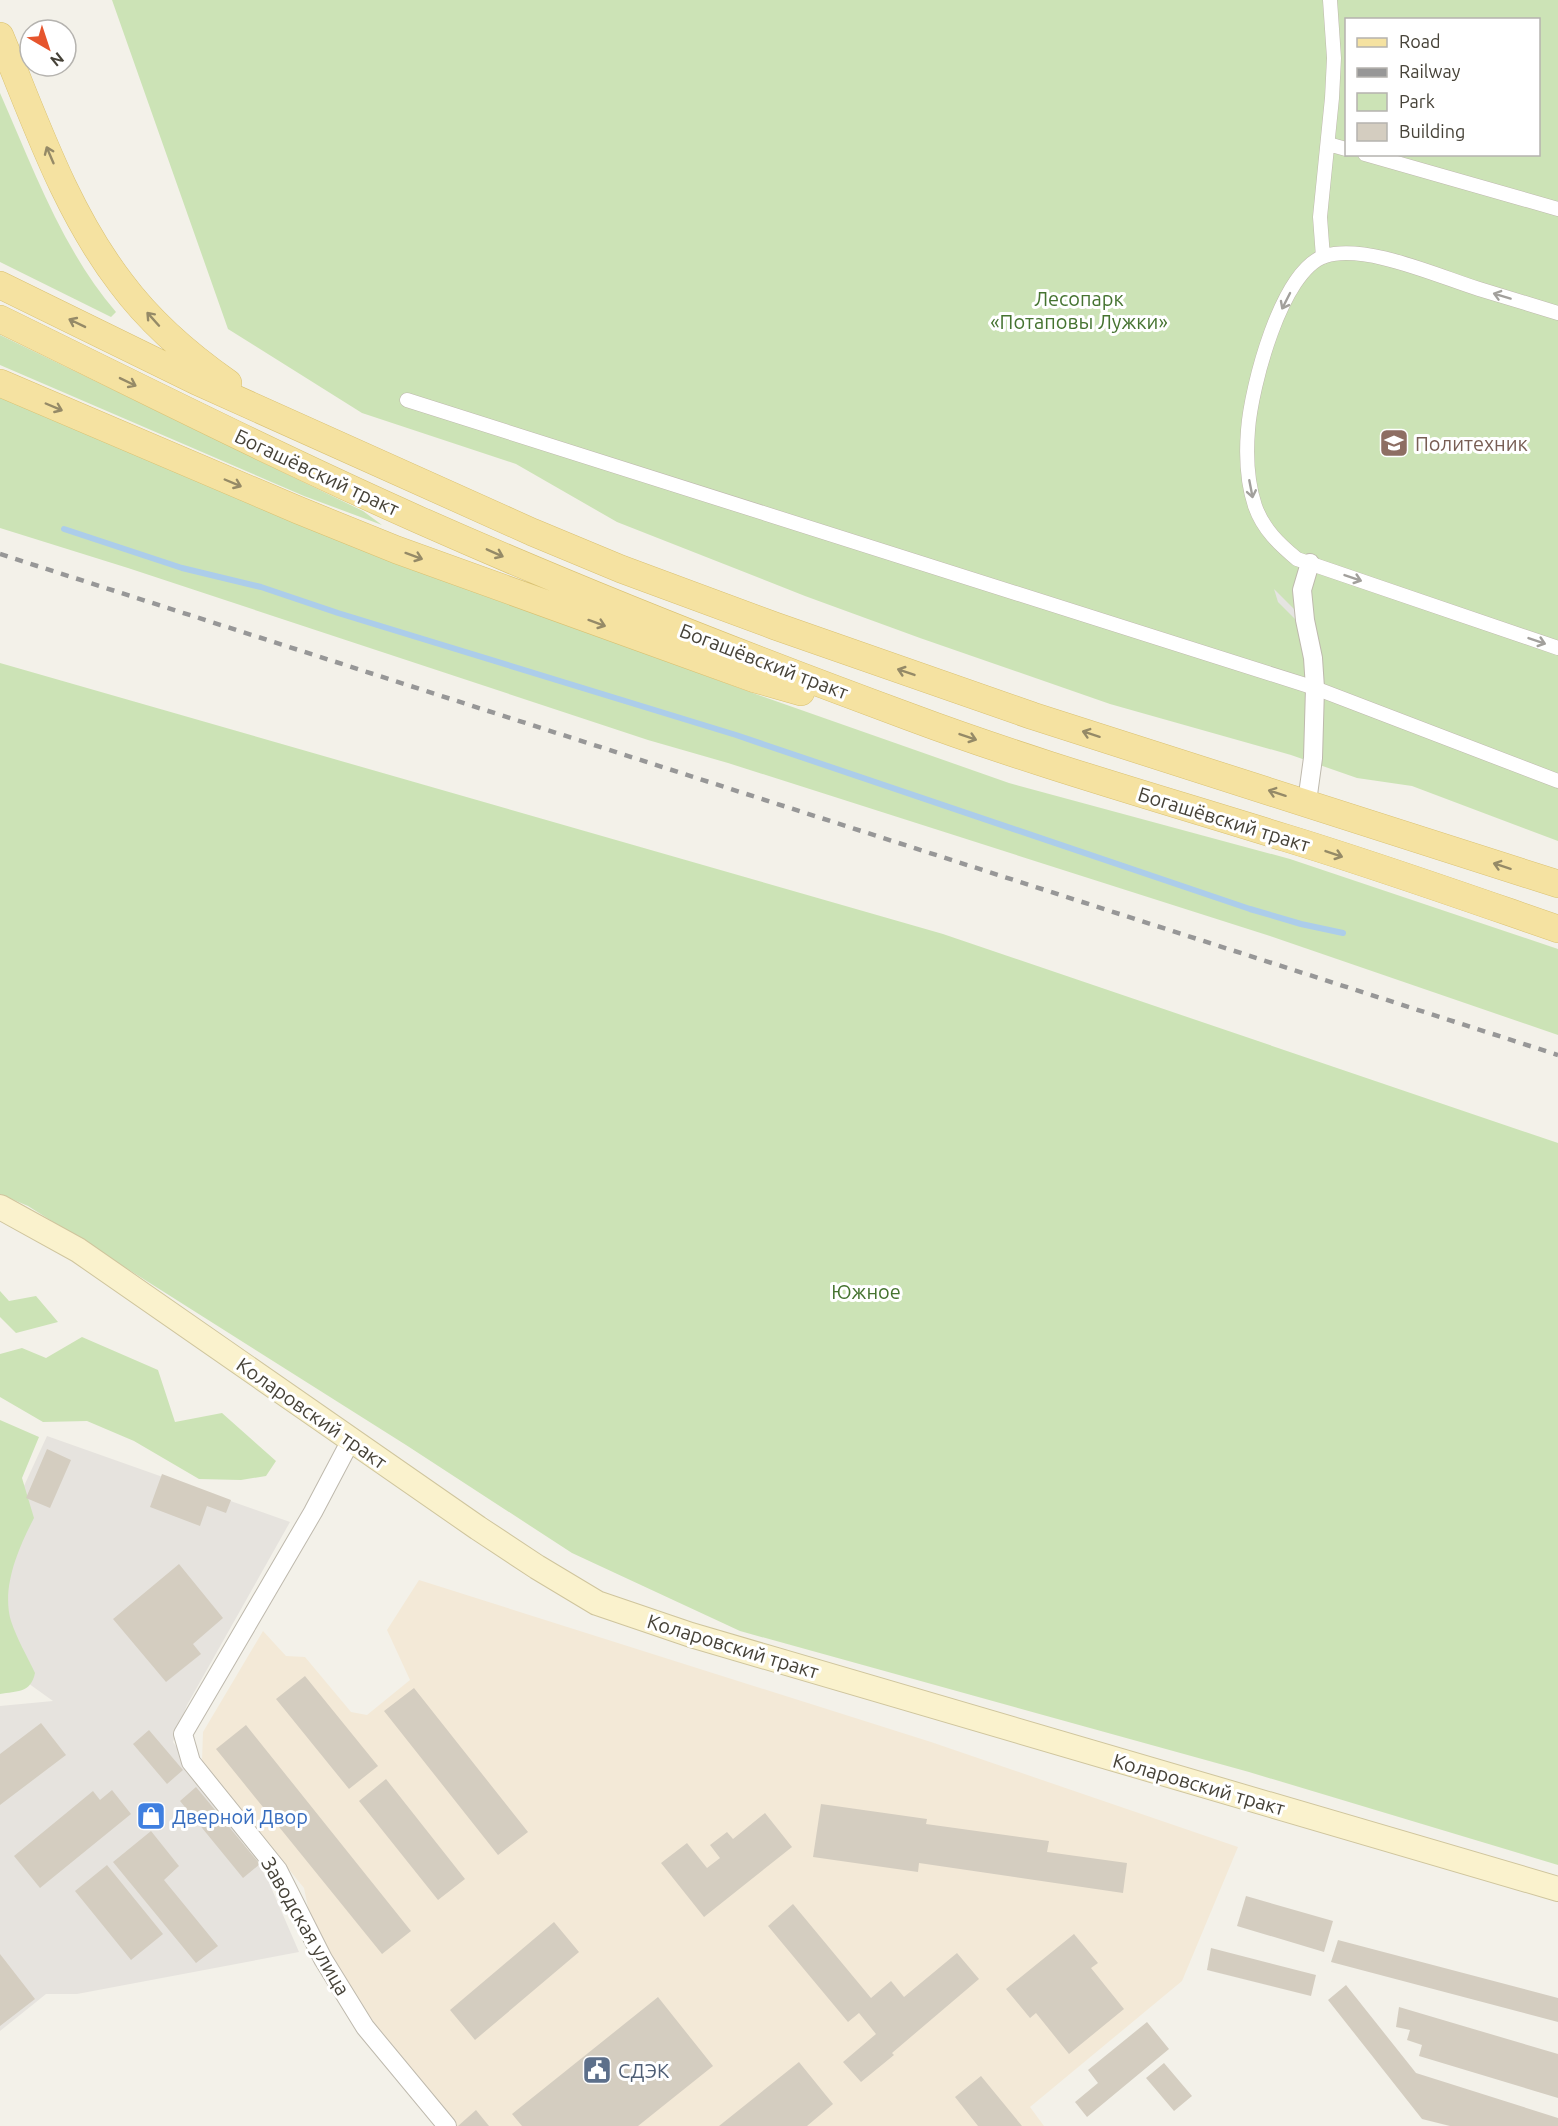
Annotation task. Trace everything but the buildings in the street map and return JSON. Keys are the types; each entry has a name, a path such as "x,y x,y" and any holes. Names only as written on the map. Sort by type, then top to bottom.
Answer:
{"main road":[{"path":"0,36 64,189 99,252 122,284 160,327 203,365 239,390 339,444"},
{"name":"Богашёвский тракт","path":"0,285 196,381 532,532 601,560 775,626 1033,716 1558,884"},
{"name":"Богашёвский тракт","path":"0,319 228,431 416,519 606,599 913,718 1022,756 1305,844 1558,929"},
{"path":"0,383 298,510 506,590 755,679 829,700 913,718"},
{"name":"Коларовский тракт","path":"0,1207 78,1250 478,1528 597,1603 703,1639 1558,1889"}],"street":[{"path":"1323,257 1320,217 1334,58 1330,0"},
{"path":"1328,144 1345,148"},
{"path":"1372,156 1558,209"},
{"path":"1558,313 1405,264 1340,253 1323,257 1307,268 1296,281 1272,329 1255,384 1248,429 1248,465 1256,508 1266,528 1278,543 1298,559 1558,648"},
{"path":"407,400 1315,688 1558,781"},
{"path":"1307,802 1313,758 1315,688 1313,658 1305,620 1302,590 1310,563"},
{"name":"Заводская улица","path":"351,1440 313,1512 183,1734 191,1762 278,1870 323,1959 365,2027 447,2126"}],"shaded area":[{"path":"1274,589 1305,620 1308,632 1278,602"},
{"path":"47,1436 290,1522 187,1705 173,1742 267,1878 299,1952 77,1994 46,1994 0,2031 0,1706 53,1701 0,1663 1,1536"},
{"path":"419,1580 931,1742 1238,1847 1182,1981 1030,2107 1044,2126 457,2126 374,2023 330,1954 310,1917 304,1888 202,1762 203,1732 263,1631 286,1656 305,1657 351,1712 367,1715 410,1680 387,1630"}],"green space":[{"name":"Лесопарк «Потаповы Лужки»","path":"112,0 1558,0 1558,841 1412,786 1357,778 1291,755 1110,704 920,638 805,596 617,522 516,464 362,413 228,329"},
{"path":"0,93 64,235 97,288 116,312 111,317 0,262"},
{"path":"0,335 363,511 382,525 304,496 0,365"},
{"path":"0,397 500,600 750,692 1009,783 1290,859 1558,949 1558,1035 1270,936 728,763 648,740 0,528"},
{"name":"Южное","path":"0,663 943,934 1558,1143 1558,1865 1249,1772 740,1631 572,1553 28,1206 0,1194"},
{"path":"0,1291 9,1301 36,1296 58,1322 16,1333 0,1317"},
{"path":"82,1337 158,1370 175,1422 222,1413 276,1461 266,1476 241,1480 199,1479 134,1441 87,1421 43,1422 0,1397 0,1354 22,1348 46,1358"},
{"path":"0,1420 39,1437 22,1478 34,1518 17,1554 8,1595 11,1621 35,1673 27,1688 0,1694"}],"waterway":[{"path":"64,529 182,568 261,587 338,613 736,735 1250,909 1343,933"}],"railway":[{"path":"0,554 1558,1055"}],"place":[{"name":"Политехник","path":"1394,443"},
{"name":"Дверной Двор","path":"151,1816"},
{"name":"СДЭК","path":"597,2070"}]}
